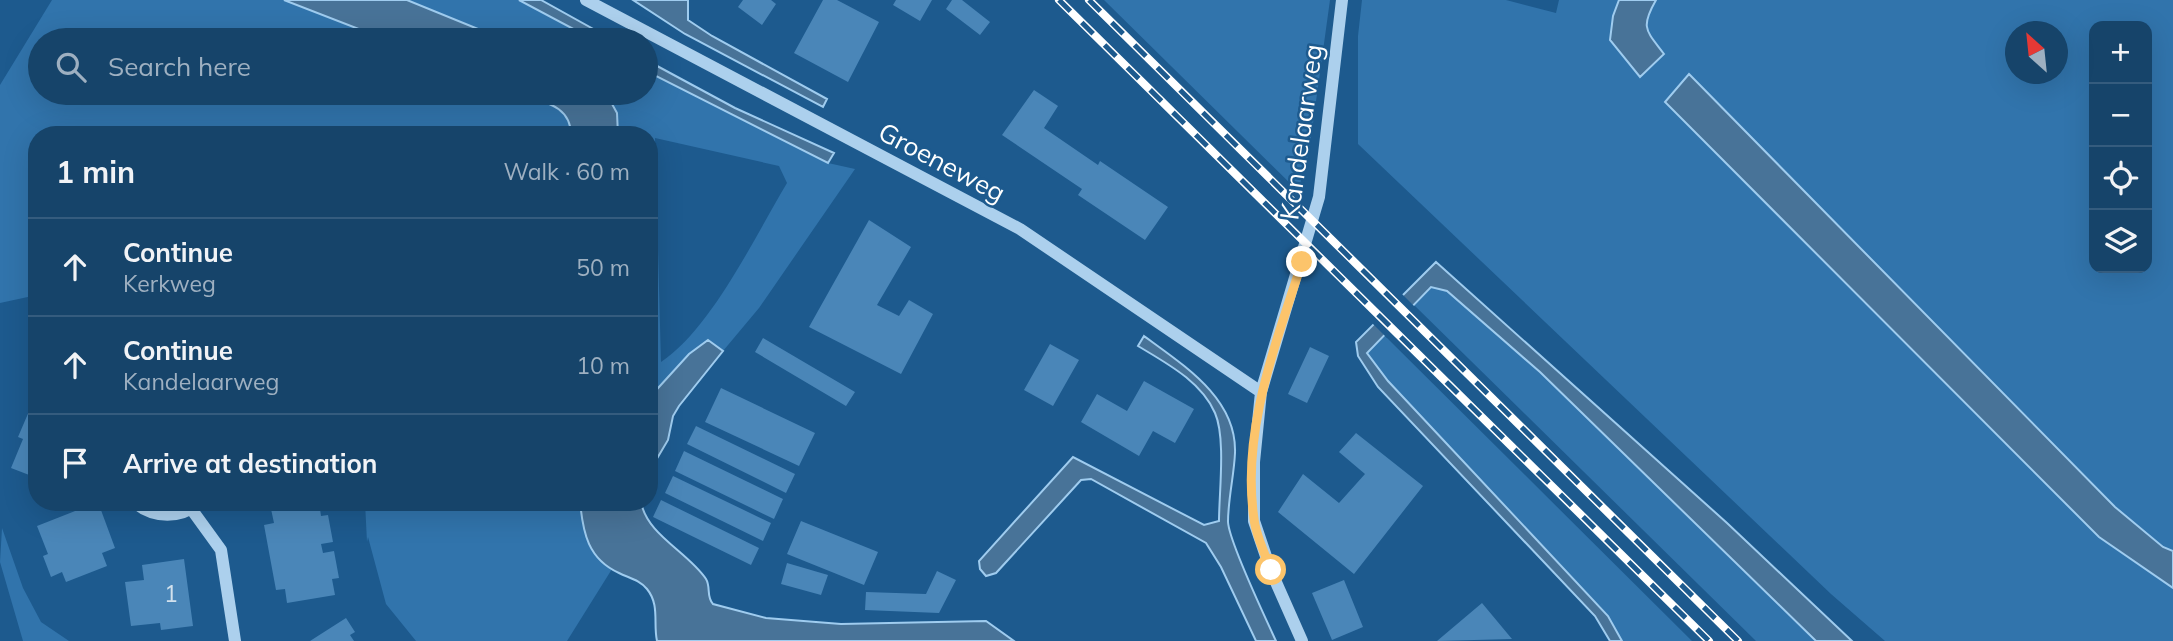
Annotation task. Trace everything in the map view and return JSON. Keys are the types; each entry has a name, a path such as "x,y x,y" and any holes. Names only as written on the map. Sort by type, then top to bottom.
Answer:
{"street":[{"name":"Groeneweg","path":"586,0 639,28"},
{"name":"Kandelaarweg","path":"1302,641 1271,570 1254,521 1254,462 1261,392 1320,197 1342,0"},
{"name":"Groeneweg","path":"658,38 1020,229 1261,392"},
{"path":"148,511 160,515 173,515 183,511"},
{"path":"199,511 220,550 235,641"}],"shaded area":[{"path":"52,0 284,0 356,28 35,28"},
{"path":"284,0 407,0 476,28 356,28"},
{"path":"407,0 520,0 572,28 476,28"},
{"path":"519,0 541,0 591,28 572,28"},
{"path":"633,0 688,0 688,20 827,99 823,107 685,34"},
{"path":"1104,0 1330,0 1309,152 1298,191"},
{"path":"1362,0 1506,0 1556,13 1559,0 1619,0 1613,16 1645,28 1645,18 1656,0 2173,0 2173,641 1885,641 1831,594 1358,144 1358,36"},
{"path":"1619,0 1656,0 1648,17 1647,28 1664,54 1640,77 1610,40 1613,16"},
{"path":"28,39 28,105 552,105 561,111 570,126 28,126 28,297 0,303 0,85"},
{"path":"658,66 735,108 834,153 828,163 658,77"},
{"path":"1689,74 2115,507 2163,547 2173,551 2173,588 2099,537 1665,102"},
{"path":"658,77 828,163 855,169 759,308 723,351 708,340 689,354 658,388 658,250 661,362 680,347 715,304 787,183 779,166 658,139 658,126 618,126 617,113 613,105 658,105"},
{"path":"552,105 613,105 617,113 618,126 570,126 566,117"},
{"path":"1436,262 1727,523 1852,641 1816,641 1540,372 1447,291 1431,287 1367,353 1388,381 1608,616 1622,641 1610,641 1595,616 1378,387 1358,356 1356,342"},
{"path":"1432,287 1447,291 1540,372 1816,641 1756,641 1414,305"},
{"path":"1384,335 1692,641 1622,641 1608,615 1388,381 1367,352"},
{"path":"1144,336 1205,385 1227,416 1233,433 1235,453 1228,513 1230,532 1276,641 1256,641 1221,567 1206,543 1091,479 1081,480 996,573 986,576 980,569 979,561 1073,457 1204,525 1219,521 1221,451 1215,413 1192,382 1138,346"},
{"path":"708,340 723,351 679,406 673,416 668,440 658,457 658,388 689,354"},
{"path":"365,511 581,511 588,540 597,555 612,569 567,641 416,641 386,604 368,537 367,542"},
{"path":"581,511 644,511 659,534 706,579 713,604 766,618 841,624 986,621 1014,641 657,641 655,608 651,595 641,583 600,560 589,544"},
{"path":"2,528 23,588 41,622 69,641 23,641 0,562"}],"pier":[{"path":"1401,293 1416,308 1387,338 1371,322"}],"building":[{"path":"743,0 771,0 776,4 762,25 738,7"},
{"path":"823,0 837,0 879,22 848,82 794,53"},
{"path":"896,0 932,0 920,21 893,5"},
{"path":"952,0 962,0 990,22 980,35 946,9"},
{"path":"1034,90 1058,106 1044,128 1098,165 1100,161 1168,207 1145,240 1078,195 1082,189 1002,135"},
{"path":"869,220 911,247 877,305 899,316 909,300 933,314 901,374 809,327"},
{"path":"763,338 855,392 846,406 755,352"},
{"path":"1050,344 1079,360 1053,406 1024,390"},
{"path":"1310,347 1329,356 1307,403 1288,394"},
{"path":"1144,381 1194,409 1175,443 1153,431 1139,456 1081,422 1097,394 1127,411"},
{"path":"721,388 815,433 799,466 705,422"},
{"path":"28,414 28,475 11,468 23,439 18,437"},
{"path":"696,426 795,474 786,493 687,444"},
{"path":"1356,433 1423,486 1354,574 1278,512 1303,474 1339,503 1365,474 1339,452"},
{"path":"684,451 783,499 774,519 675,471"},
{"path":"673,476 771,523 763,541 665,493"},
{"path":"661,500 759,548 751,565 653,517"},
{"path":"75,511 101,511 115,548 102,553 107,566 66,582 62,572 51,577 43,556 48,554 37,526"},
{"path":"271,511 320,511 321,516 328,515 333,542 321,544 323,553 334,551 339,578 332,579 335,595 287,603 285,589 276,590 264,525 274,523"},
{"path":"801,521 878,552 864,585 787,554"},
{"path":"184,559 193,626 161,630 160,623 131,626 125,582 144,580 142,565"},
{"path":"787,563 828,575 821,595 781,584"},
{"path":"937,571 956,580 939,613 865,610 866,592 926,594"},
{"path":"1344,580 1363,627 1332,640 1312,593"},
{"path":"1482,603 1512,639 1437,641"},
{"path":"346,618 355,632 350,635 354,641 310,641"}],"railway":[{"path":"1059,0 1709,641"},
{"path":"1089,0 1738,641"}],"route":[{"path":"1271,570 1254,521 1254,462 1261,392 1302,262"}]}
